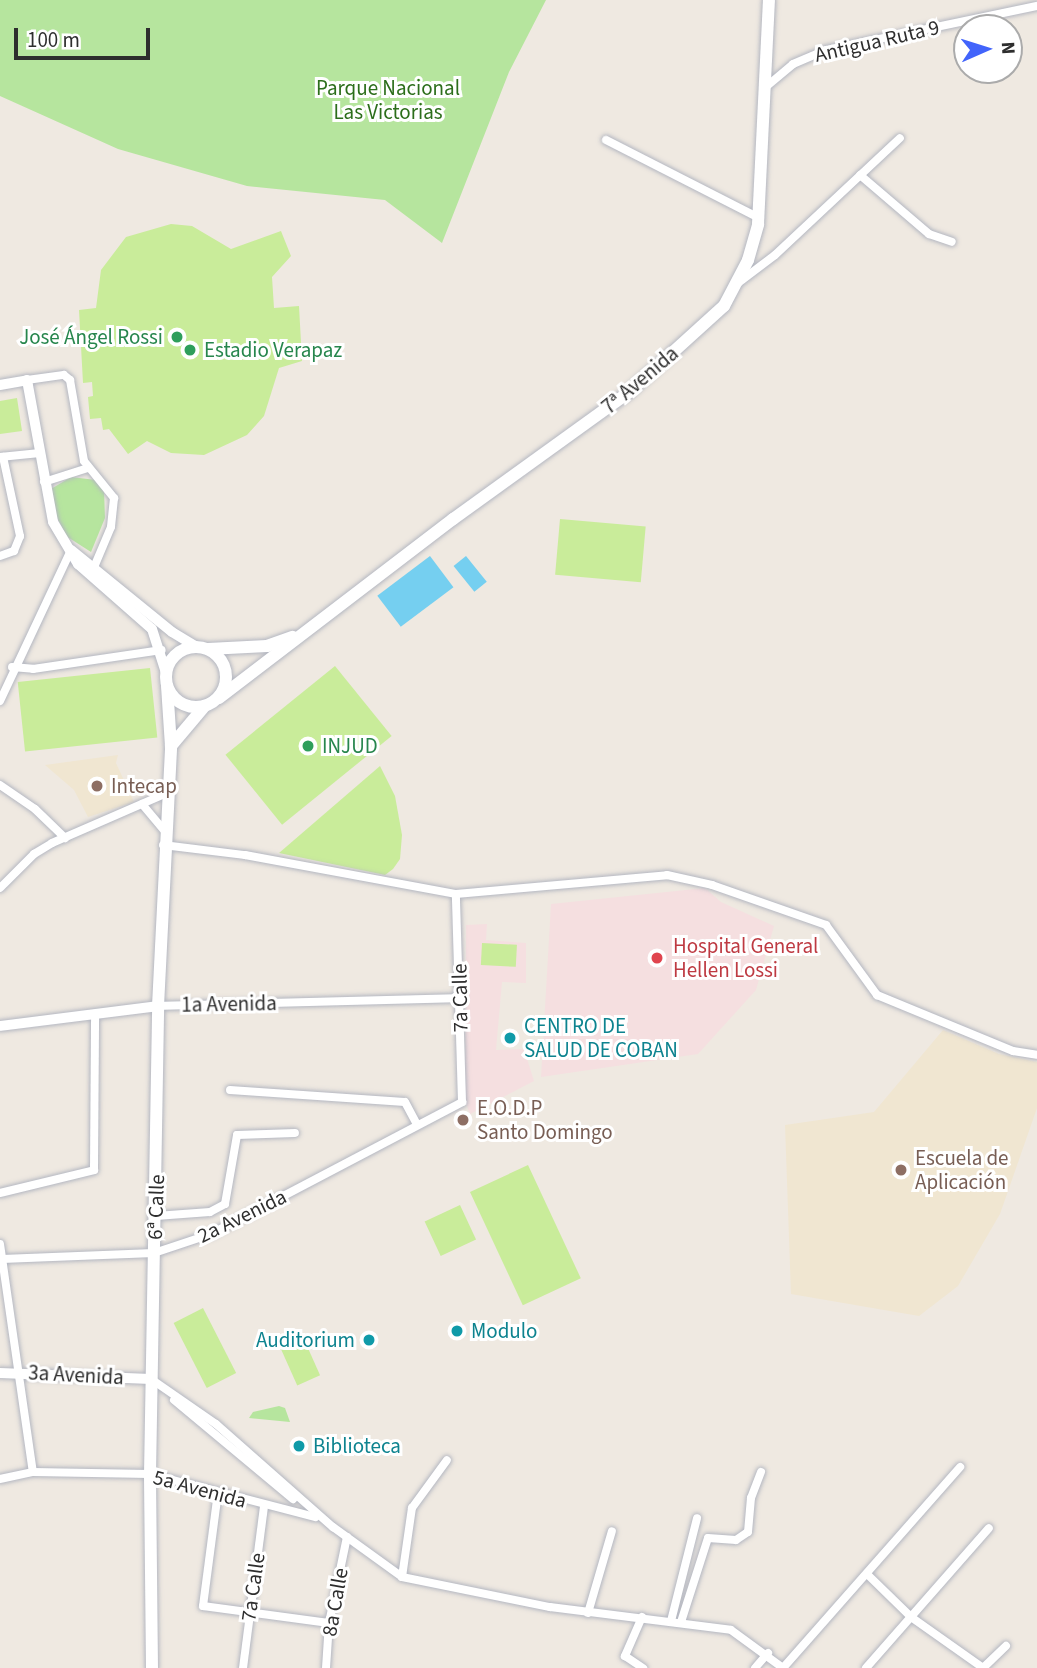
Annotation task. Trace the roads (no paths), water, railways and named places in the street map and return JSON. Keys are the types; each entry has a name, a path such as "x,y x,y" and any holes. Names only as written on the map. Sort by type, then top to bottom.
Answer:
{"main road":[{"name":"7ª Avenida","path":"219,698 299,634 629,392 724,306 738,283 759,218 769,0"},
{"name":"7ª Avenida","path":"203,648 267,646 299,634"},
{"path":"171,746 204,707 219,698 226,671 203,648 180,651 166,680 181,704 204,707"},
{"name":"6ª Calle","path":"152,1668 150,1474 158,1006 162,845 171,746 166,680"}],"street":[{"name":"Antigua Ruta 9","path":"767,86 793,64 826,50 1037,6"},
{"path":"738,283 775,255 900,138"},
{"path":"606,139 759,218"},
{"path":"860,175 929,234 952,242"},
{"path":"0,385 64,374 71,384 82,455 88,468 107,486 115,505 93,570"},
{"path":"27,380 53,522 71,550 147,622 162,650 166,680"},
{"path":"0,556 14,551 20,531 1,457 40,453"},
{"path":"44,482 88,468"},
{"path":"0,701 12,667 71,550"},
{"path":"93,570 172,632 203,648"},
{"path":"12,667 33,669 162,650"},
{"path":"0,785 27,802 65,838"},
{"path":"0,888 34,854 167,793"},
{"path":"142,804 164,830"},
{"path":"162,845 244,855 456,894 667,875 712,885 826,925 877,995 1013,1051 1037,1055"},
{"name":"7a Calle","path":"456,894 462,1102"},
{"name":"1a Avenida","path":"0,1026 158,1006 460,998"},
{"path":"0,1193 94,1170 95,1014"},
{"path":"230,1090 405,1102 417,1125"},
{"name":"2a Avenida","path":"2,1259 154,1253 211,1234 462,1102"},
{"path":"156,1216 210,1212 225,1204 237,1135 295,1133"},
{"path":"0,1244 33,1472"},
{"name":"3a Avenida","path":"0,1373 151,1379"},
{"path":"151,1379 315,1517 333,1527"},
{"path":"151,1379 216,1424 333,1527 402,1577 588,1612 731,1630 768,1653 783,1668 868,1575 960,1466"},
{"path":"402,1577 412,1508 447,1460"},
{"name":"5a Avenida","path":"0,1479 33,1472 150,1474 264,1506 315,1517"},
{"path":"681,1622 708,1538 736,1540 748,1532 751,1497 761,1472"},
{"path":"218,1492 205,1566 204,1608 248,1611 329,1623"},
{"name":"7a Calle","path":"243,1668 248,1611 264,1506"},
{"path":"671,1621 697,1518"},
{"path":"866,1668 989,1528"},
{"path":"588,1612 612,1531"},
{"name":"8a Calle","path":"326,1668 329,1623 347,1537"},
{"path":"868,1575 911,1617 983,1668 1006,1646"},
{"path":"642,1617 625,1656 643,1668"},
{"path":"755,1668 768,1653"}],"water":[{"path":"430,556 453,587 401,627 377,596"},
{"path":"466,556 487,582 474,592 454,566"}],"place":[{"name":"José Ángel Rossi","path":"177,337"},
{"name":"Estadio Verapaz","path":"190,350"},
{"name":"INJUD","path":"308,746"},
{"name":"Intecap","path":"97,786"},
{"name":"Hospital General Hellen Lossi","path":"657,958"},
{"name":"CENTRO DE SALUD DE COBAN","path":"510,1038"},
{"name":"E.O.D.P Santo Domingo","path":"463,1120"},
{"name":"Escuela de Aplicación","path":"901,1170"},
{"name":"Modulo","path":"457,1331"},
{"name":"Auditorium","path":"369,1340"},
{"name":"Biblioteca","path":"299,1446"}],"park label":[{"name":"Parque Nacional Las Victorias","path":"388,100"}]}
